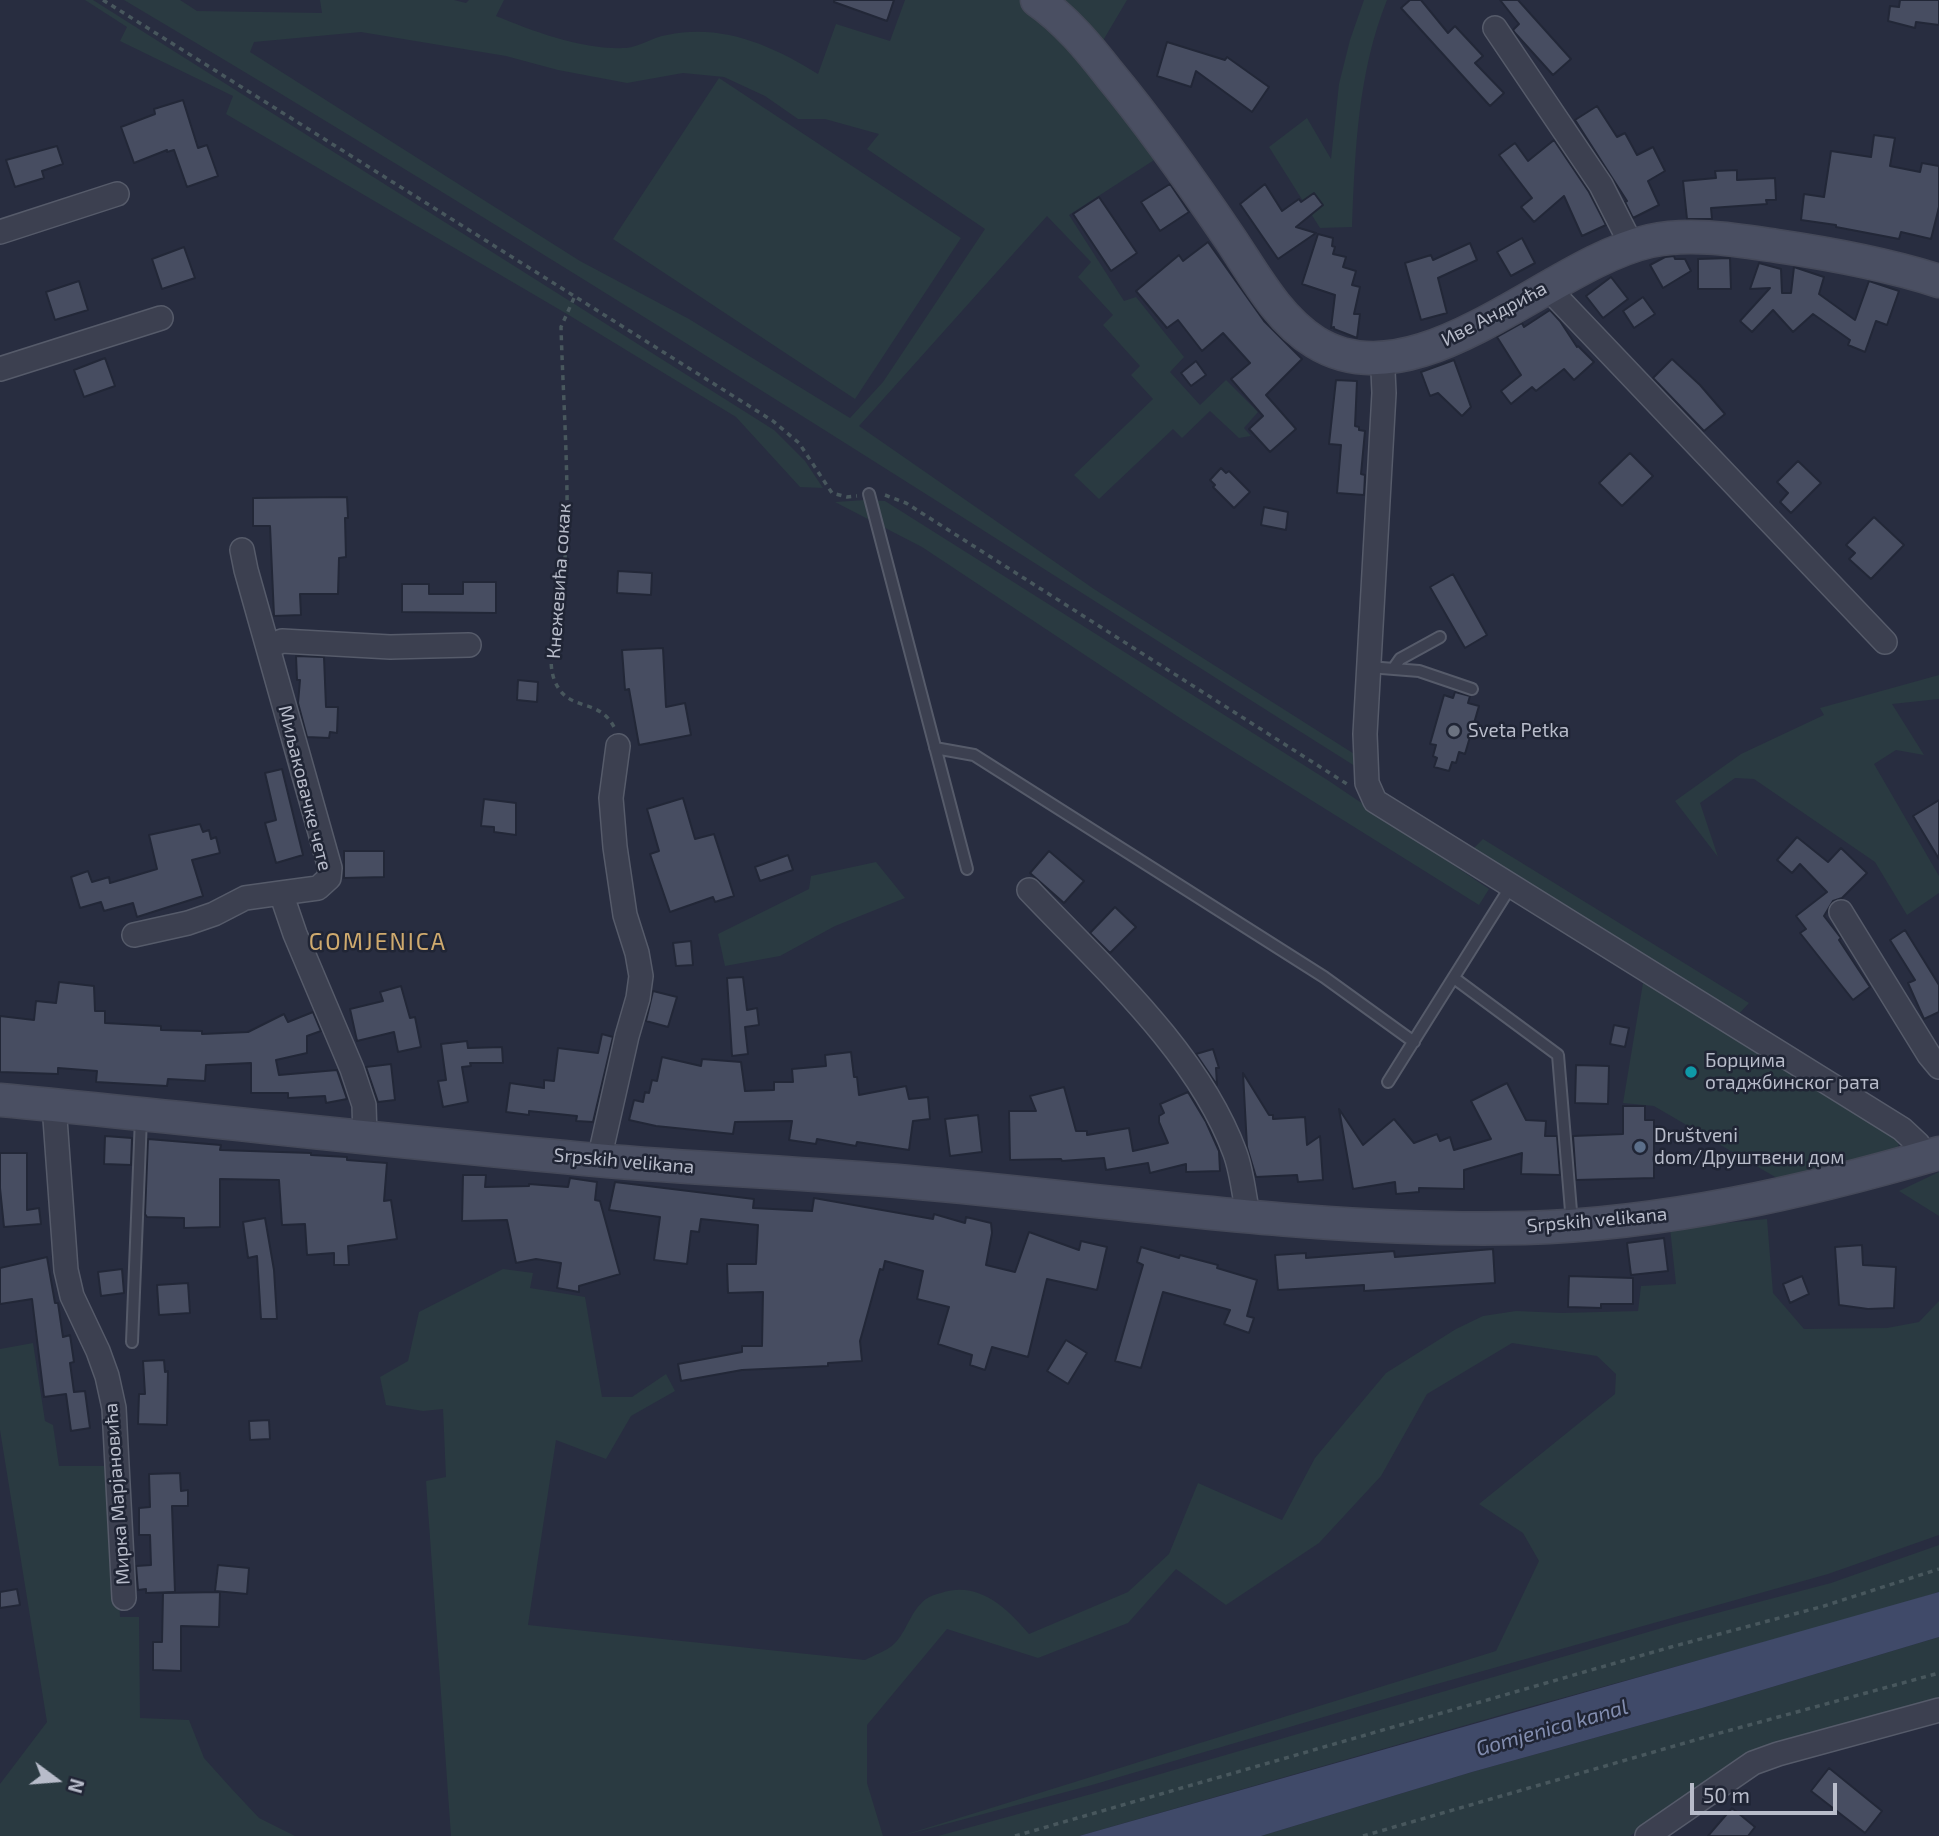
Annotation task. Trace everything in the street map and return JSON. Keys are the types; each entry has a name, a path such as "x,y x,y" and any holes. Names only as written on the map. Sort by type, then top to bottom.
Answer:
{"main road":[{"name":"Иве Андрића","path":"1037,0 1063,21 1125,93 1161,139 1284,315 1314,342 1346,356 1377,359 1443,344 1480,326 1574,271 1632,246 1671,237 1727,239 1850,257 1939,281"},
{"name":"Srpskih velikana","path":"0,1100 599,1160 907,1182 1248,1216 1433,1228 1528,1228 1714,1208 1845,1179 1932,1155"}],"street":[{"path":"1495,28 1601,185 1632,246"},
{"path":"0,232 117,194"},
{"path":"1547,287 1885,642"},
{"path":"0,369 161,318"},
{"path":"1377,359 1383,371 1384,393 1365,734 1367,783 1375,801 1902,1129 1932,1155"},
{"name":"Миљаковачке чете","path":"134,935 188,923 214,914 245,898 318,888 325,884 330,873 242,550"},
{"path":"268,647 282,641 379,646 469,645"},
{"path":"599,1160 641,976 625,915 615,847 611,798 618,746"},
{"path":"1029,890 1152,1021 1206,1091 1236,1154 1248,1216"},
{"path":"281,893 295,934 352,1069 364,1105 365,1136"},
{"path":"1841,912 1939,1067"},
{"name":"Мирка Марјановића","path":"54,1105 66,1270 72,1296 103,1363 114,1408 124,1598"},
{"path":"1647,1836 1753,1763 1939,1710"}],"lane":[{"path":"869,494 967,869"},
{"path":"1393,669 1400,659 1440,636"},
{"path":"1369,667 1419,671 1472,689"},
{"path":"935,748 974,755 1324,977 1414,1042"},
{"path":"1388,1082 1511,886"},
{"path":"1454,978 1558,1055 1572,1224"},
{"path":"132,1342 141,1115"}],"path":[{"path":"103,0 573,298 773,421 799,443 832,493 847,497 889,495 905,503 1375,801"},
{"name":"Кнежевића сокак","path":"573,298 561,327 567,533 551,658 553,677 561,694 576,703 601,711 611,721 617,733 618,746"},
{"path":"1015,1836 1671,1647 1824,1606 1939,1569"},
{"path":"1363,1836 1939,1673"}],"shaded area":[{"path":"85,0 93,0 774,430 805,461 823,488 800,487 736,417 567,314 226,114 233,96 120,41 127,27"},
{"path":"124,0 180,0 197,11 322,13 320,0 454,0 466,3 469,0 504,0 496,16 576,43 626,48 662,36 687,32 726,34 783,54 818,74 836,24 890,41 905,0 1026,0 1165,153 1069,215 1124,301 1136,297 1184,357 1170,372 1200,405 1226,380 1258,412 1244,428 1251,436 1239,438 1210,411 1182,438 1173,429 1099,499 1074,475 1153,399 1131,375 1140,366 1103,325 1113,315 1078,277 1091,262 1047,216 859,426 1094,589 1359,757 1358,768 744,379","holes":["361,32 506,56 558,70 627,83 683,73 724,77 765,96 798,119 825,119 879,134 867,149 985,229 883,382 850,418 689,319 580,261 250,52 254,42"]},
{"path":"1056,0 1127,0 1101,44"},
{"path":"1364,0 1387,0 1377,27 1364,83 1357,140 1352,227 1320,228 1269,147 1307,118 1331,159 1339,84"},
{"path":"719,78 961,238 855,399 613,239"},
{"path":"885,501 1329,781 1489,889 1479,905 1183,720 922,547 835,502"},
{"path":"1939,675 1939,699 1892,704 1924,755 1896,750 1874,764 1939,876 1939,893 1907,915 1875,862 1754,779 1735,778 1700,803 1718,857 1675,801 1741,754 1824,715 1820,708"},
{"path":"1483,839 1749,1003 1736,1017 1472,850"},
{"path":"876,862 905,898 835,926 780,956 725,966 718,934 809,889 811,876"},
{"path":"1643,983 1899,1140 1898,1148 1893,1152 1782,1181 1654,1106 1623,1103"},
{"path":"1939,1172 1939,1216 1899,1191"},
{"path":"1767,1219 1773,1293 1804,1329 1887,1328 1919,1322 1939,1301 1939,1535 1828,1574 1419,1689 1092,1785 901,1836 1496,1651 1539,1561 1523,1533 1479,1504 1615,1394 1616,1374 1597,1356 1512,1343 1427,1394 1381,1476 1319,1543 1226,1605 1176,1569 1128,1623 1038,1658 947,1629 867,1725 867,1783 883,1836 451,1836 426,1481 446,1477 443,1409 423,1411 386,1405 380,1377 408,1361 419,1312 503,1269 533,1273 530,1288 585,1297 602,1397 632,1397 666,1374 675,1391 631,1416 606,1459 556,1440 528,1625 865,1660 894,1644 921,1604 939,1593 967,1590 979,1593 1001,1606 1029,1634 1128,1592 1169,1554 1198,1483 1282,1520 1315,1458 1386,1373 1456,1329 1483,1316 1516,1311 1638,1311 1641,1286 1676,1284 1670,1228"},
{"path":"33,1343 45,1421 53,1425 59,1466 112,1466 120,1617 139,1617 140,1718 189,1720 204,1758 230,1787 259,1818 295,1836 0,1836 0,1784 47,1722 0,1430 0,1349"},
{"path":"1939,1545 1939,1592 1888,1608 1079,1836 938,1836 1679,1623 1831,1583"},
{"path":"1939,1637 1939,1700 1714,1778 1630,1836 1261,1836 1472,1772 1702,1708"}],"water":[{"name":"Gomjenica kanal","path":"1939,1592 1939,1637 1261,1836 1079,1836"}],"building":[{"path":"834,0 894,0 887,21"},
{"path":"1410,0 1421,0 1448,33 1455,26 1483,56 1475,63 1504,93 1490,106 1401,8"},
{"path":"1500,0 1518,0 1571,59 1553,75 1515,33 1513,30 1519,24"},
{"path":"1900,0 1939,0 1939,25 1916,22 1915,28 1888,21 1890,6 1899,7"},
{"path":"1167,42 1225,60 1227,57 1269,87 1252,112 1196,71 1191,87 1157,76"},
{"path":"183,100 198,148 207,145 218,176 187,187 174,150 167,150 134,163 121,127 155,114 154,109"},
{"path":"1597,106 1617,137 1625,133 1637,155 1653,147 1665,171 1648,181 1659,205 1633,218 1625,202 1627,201 1575,120"},
{"path":"1874,135 1895,138 1890,166 1920,172 1922,163 1939,166 1939,207 1931,239 1901,232 1899,239 1801,220 1804,194 1824,197 1831,151 1871,157"},
{"path":"1554,140 1589,192 1606,225 1582,236 1564,196 1534,222 1521,207 1532,198 1499,155 1515,143 1528,161"},
{"path":"57,146 63,164 42,171 44,178 15,187 6,160"},
{"path":"1737,170 1737,180 1775,178 1776,200 1766,200 1767,204 1711,208 1712,219 1687,219 1683,181 1716,178 1715,171"},
{"path":"1170,184 1189,212 1160,231 1141,202"},
{"path":"1265,184 1282,211 1299,199 1301,202 1314,193 1323,205 1296,227 1316,233 1278,259 1240,204"},
{"path":"1099,197 1137,253 1111,271 1073,214"},
{"path":"1318,234 1333,238 1333,254 1346,257 1343,267 1356,271 1352,285 1360,287 1354,314 1360,314 1357,338 1331,328 1335,295 1302,284"},
{"path":"1522,238 1535,263 1511,276 1497,252"},
{"path":"1208,242 1264,321 1302,359 1266,395 1296,429 1270,452 1249,429 1263,416 1231,379 1250,363 1223,333 1202,351 1178,320 1167,328 1136,291 1179,255 1183,261"},
{"path":"1470,243 1477,260 1438,278 1447,313 1421,320 1405,263 1431,255 1433,260"},
{"path":"184,247 195,278 162,289 152,259"},
{"path":"1674,256 1675,259 1685,259 1691,271 1663,288 1650,265 1665,257"},
{"path":"1730,258 1731,289 1698,289 1698,259"},
{"path":"1759,263 1781,269 1782,293 1791,293 1794,267 1824,277 1819,294 1855,320 1869,281 1899,291 1887,325 1876,321 1865,352 1848,345 1850,340 1813,314 1793,332 1773,310 1752,332 1740,321 1770,288 1750,289"},
{"path":"1611,277 1628,299 1603,318 1586,296"},
{"path":"79,281 88,310 55,320 46,292"},
{"path":"1643,297 1655,314 1634,328 1623,311"},
{"path":"1550,310 1577,347 1594,362 1574,380 1564,369 1536,391 1532,387 1511,404 1501,391 1521,375 1497,337 1522,323 1524,327"},
{"path":"105,358 115,386 84,397 74,370"},
{"path":"1672,359 1700,385 1725,414 1704,431 1653,378"},
{"path":"1454,360 1471,407 1462,416 1438,393 1430,396 1421,372"},
{"path":"1196,361 1206,375 1191,386 1181,373"},
{"path":"1336,380 1357,381 1355,426 1365,431 1361,474 1365,475 1364,495 1337,493 1341,445 1329,444"},
{"path":"1630,453 1653,476 1622,506 1599,483"},
{"path":"1798,461 1821,483 1791,513 1780,502 1788,493 1777,482"},
{"path":"1221,468 1226,473 1229,471 1250,492 1234,508 1213,487 1215,485 1210,480"},
{"path":"347,497 346,557 339,558 338,594 300,594 301,615 274,616 270,526 253,526 253,498"},
{"path":"1264,507 1288,512 1286,530 1261,525"},
{"path":"1874,517 1904,545 1871,579 1849,559 1855,553 1846,545"},
{"path":"618,571 652,573 651,595 617,593"},
{"path":"1453,574 1487,635 1465,648 1430,587"},
{"path":"463,582 496,582 496,613 402,612 402,584 429,584 429,594 463,594"},
{"path":"663,648 666,707 685,703 691,735 639,745 629,689 625,690 622,650"},
{"path":"296,656 324,657 326,707 338,707 337,733 330,732 329,738 307,737 298,703 300,680 297,680"},
{"path":"518,680 538,682 537,702 517,700"},
{"name":"Sveta Petka","path":"1455,692 1470,696 1468,703 1479,706 1465,754 1459,752 1456,763 1452,762 1449,771 1434,767 1437,758 1433,756 1436,745 1430,744 1444,695 1453,698"},
{"path":"282,769 303,855 276,863 265,823 276,820 265,773"},
{"path":"683,798 695,839 714,834 734,896 715,902 713,897 670,912 650,854 659,851 647,809"},
{"path":"484,799 516,803 516,835 494,832 494,827 481,826"},
{"path":"1939,800 1939,859 1913,816"},
{"path":"200,824 203,832 209,830 211,839 216,837 220,853 192,860 203,896 137,917 133,903 104,911 101,902 80,908 71,877 88,871 92,882 109,877 110,883 157,869 149,835"},
{"path":"1797,837 1828,862 1841,848 1867,873 1842,898 1833,901 1824,916 1841,938 1839,940 1870,987 1853,1000 1800,933 1806,929 1796,916 1827,892 1800,864 1792,873 1777,860"},
{"path":"344,851 384,851 384,877 344,878"},
{"path":"1049,851 1084,881 1064,903 1030,873"},
{"path":"788,855 793,870 760,881 755,867"},
{"path":"1115,907 1136,927 1110,953 1090,933"},
{"path":"1905,930 1939,985 1939,1012 1924,1019 1908,983 1915,980 1890,940"},
{"path":"691,941 693,965 676,966 673,943"},
{"path":"743,977 747,1010 757,1008 759,1025 745,1027 748,1054 732,1056 727,978"},
{"path":"59,982 94,986 95,1011 105,1011 105,1023 161,1026 161,1030 202,1031 202,1034 248,1032 284,1014 288,1022 313,1012 321,1031 307,1036 307,1053 276,1060 279,1075 337,1070 347,1099 326,1103 325,1096 288,1098 288,1093 251,1093 251,1063 206,1065 205,1081 168,1079 167,1086 96,1082 97,1071 58,1068 58,1074 0,1072 0,1016 34,1020 36,1001 56,1003"},
{"path":"401,986 410,1018 415,1017 421,1047 398,1052 394,1032 357,1041 350,1009 383,1001 380,992"},
{"path":"653,991 677,997 668,1027 646,1021"},
{"path":"1614,1025 1629,1028 1625,1047 1610,1044"},
{"path":"602,1034 613,1037 593,1122 576,1121 577,1116 529,1111 529,1115 506,1112 510,1083 544,1088 544,1080 554,1081 558,1048 598,1053"},
{"path":"467,1041 468,1048 502,1047 503,1063 470,1063 471,1066 462,1067 468,1102 443,1107 438,1081 446,1080 441,1044"},
{"path":"1213,1049 1219,1068 1216,1068 1217,1085 1196,1054"},
{"path":"851,1052 859,1095 906,1086 909,1099 928,1097 930,1119 913,1121 909,1150 857,1142 856,1146 817,1139 816,1144 789,1140 792,1121 735,1122 733,1134 656,1126 629,1120 634,1100 643,1102 645,1092 649,1093 652,1080 657,1081 662,1057 701,1066 702,1059 741,1062 745,1091 774,1090 774,1082 793,1082 792,1069 826,1066 825,1055"},
{"path":"391,1064 395,1100 378,1102 366,1067"},
{"path":"1576,1065 1609,1066 1608,1104 1575,1103"},
{"path":"1243,1073 1269,1115 1273,1115 1273,1119 1305,1117 1307,1145 1320,1136 1323,1180 1298,1182 1297,1175 1256,1177 1247,1147"},
{"path":"1507,1083 1526,1120 1546,1121 1545,1136 1557,1136 1560,1175 1521,1174 1522,1153 1464,1170 1464,1189 1419,1188 1419,1192 1396,1194 1395,1182 1353,1189 1339,1109 1363,1145 1394,1119 1414,1143 1437,1134 1440,1141 1450,1137 1454,1150 1491,1139 1471,1101"},
{"path":"1064,1087 1076,1131 1087,1131 1087,1135 1129,1128 1133,1151 1168,1143 1159,1122 1159,1116 1164,1113 1160,1104 1188,1092 1219,1151 1220,1171 1186,1172 1186,1164 1150,1173 1148,1163 1106,1170 1104,1158 1062,1161 1010,1160 1009,1111 1036,1111 1030,1096"},
{"path":"1623,1106 1645,1106 1645,1120 1654,1120 1654,1178 1576,1180 1573,1136 1623,1134"},
{"path":"978,1115 982,1152 950,1156 945,1119"},
{"path":"105,1136 132,1138 131,1165 104,1164"},
{"path":"148,1139 221,1145 220,1150 311,1153 347,1157 347,1160 387,1163 384,1201 391,1200 397,1239 348,1246 349,1265 334,1265 334,1253 307,1255 305,1224 282,1225 279,1180 220,1179 220,1227 184,1228 184,1218 147,1217"},
{"path":"0,1153 27,1153 27,1210 39,1208 41,1224 4,1227"},
{"path":"463,1175 486,1175 485,1187 529,1184 568,1187 570,1178 597,1182 595,1200 600,1201 620,1274 579,1286 579,1292 557,1288 561,1263 536,1259 516,1263 507,1220 462,1221"},
{"path":"615,1182 754,1199 753,1208 812,1211 814,1198 933,1219 934,1214 965,1223 966,1217 991,1223 992,1233 986,1265 1015,1272 1029,1232 1079,1250 1081,1241 1107,1247 1097,1290 1047,1279 1028,1357 992,1347 985,1370 970,1365 972,1355 938,1344 949,1307 917,1299 923,1271 885,1261 883,1270 880,1269 860,1341 862,1361 828,1363 828,1366 742,1370 681,1381 678,1364 742,1352 742,1346 762,1346 763,1292 728,1293 727,1264 756,1264 758,1225 701,1219 699,1232 691,1231 687,1264 654,1260 660,1217 609,1210"},
{"path":"265,1218 274,1270 277,1319 261,1319 257,1256 248,1258 243,1222"},
{"path":"1664,1238 1668,1271 1631,1275 1627,1243"},
{"path":"1862,1245 1863,1265 1896,1267 1894,1308 1868,1309 1839,1305 1835,1247"},
{"path":"1141,1247 1218,1265 1217,1268 1257,1280 1247,1316 1254,1318 1249,1333 1224,1324 1230,1310 1163,1292 1141,1368 1115,1361 1143,1265 1137,1262"},
{"path":"1493,1249 1495,1283 1364,1291 1364,1285 1278,1290 1275,1255 1306,1253 1306,1258 1394,1251 1395,1257"},
{"path":"47,1257 63,1337 70,1335 74,1362 70,1363 74,1392 85,1391 90,1428 71,1431 66,1394 44,1397 32,1299 0,1304 0,1268"},
{"path":"122,1269 124,1293 101,1296 98,1272"},
{"path":"1569,1276 1633,1278 1633,1304 1601,1304 1601,1308 1568,1307"},
{"path":"1802,1276 1809,1294 1790,1303 1783,1284"},
{"path":"188,1283 190,1313 159,1315 157,1285"},
{"path":"1066,1340 1087,1353 1068,1384 1047,1371"},
{"path":"164,1360 165,1372 168,1371 167,1425 138,1424 139,1394 145,1394 143,1361"},
{"path":"269,1420 270,1439 250,1440 249,1421"},
{"path":"180,1473 181,1491 188,1490 188,1506 172,1506 175,1592 146,1593 146,1589 138,1590 136,1566 151,1565 150,1535 139,1535 139,1508 150,1507 149,1474"},
{"path":"218,1565 249,1568 247,1594 215,1591"},
{"path":"17,1589 20,1605 0,1608 0,1592"},
{"path":"220,1592 219,1627 181,1626 181,1671 153,1670 153,1642 162,1642 163,1593"},
{"path":"1829,1768 1882,1811 1865,1833 1811,1791"},
{"path":"1732,1808 1755,1827 1748,1836 1708,1836"}],"place":[{"name":"Sveta Petka","path":"1454,731"},
{"name":"Борцима отаджбинског рата","path":"1691,1072"},
{"name":"Društveni dom/Друштвени дом","path":"1640,1147"}],"district":[{"name":"GOMJENICA","path":"378,942"}]}
